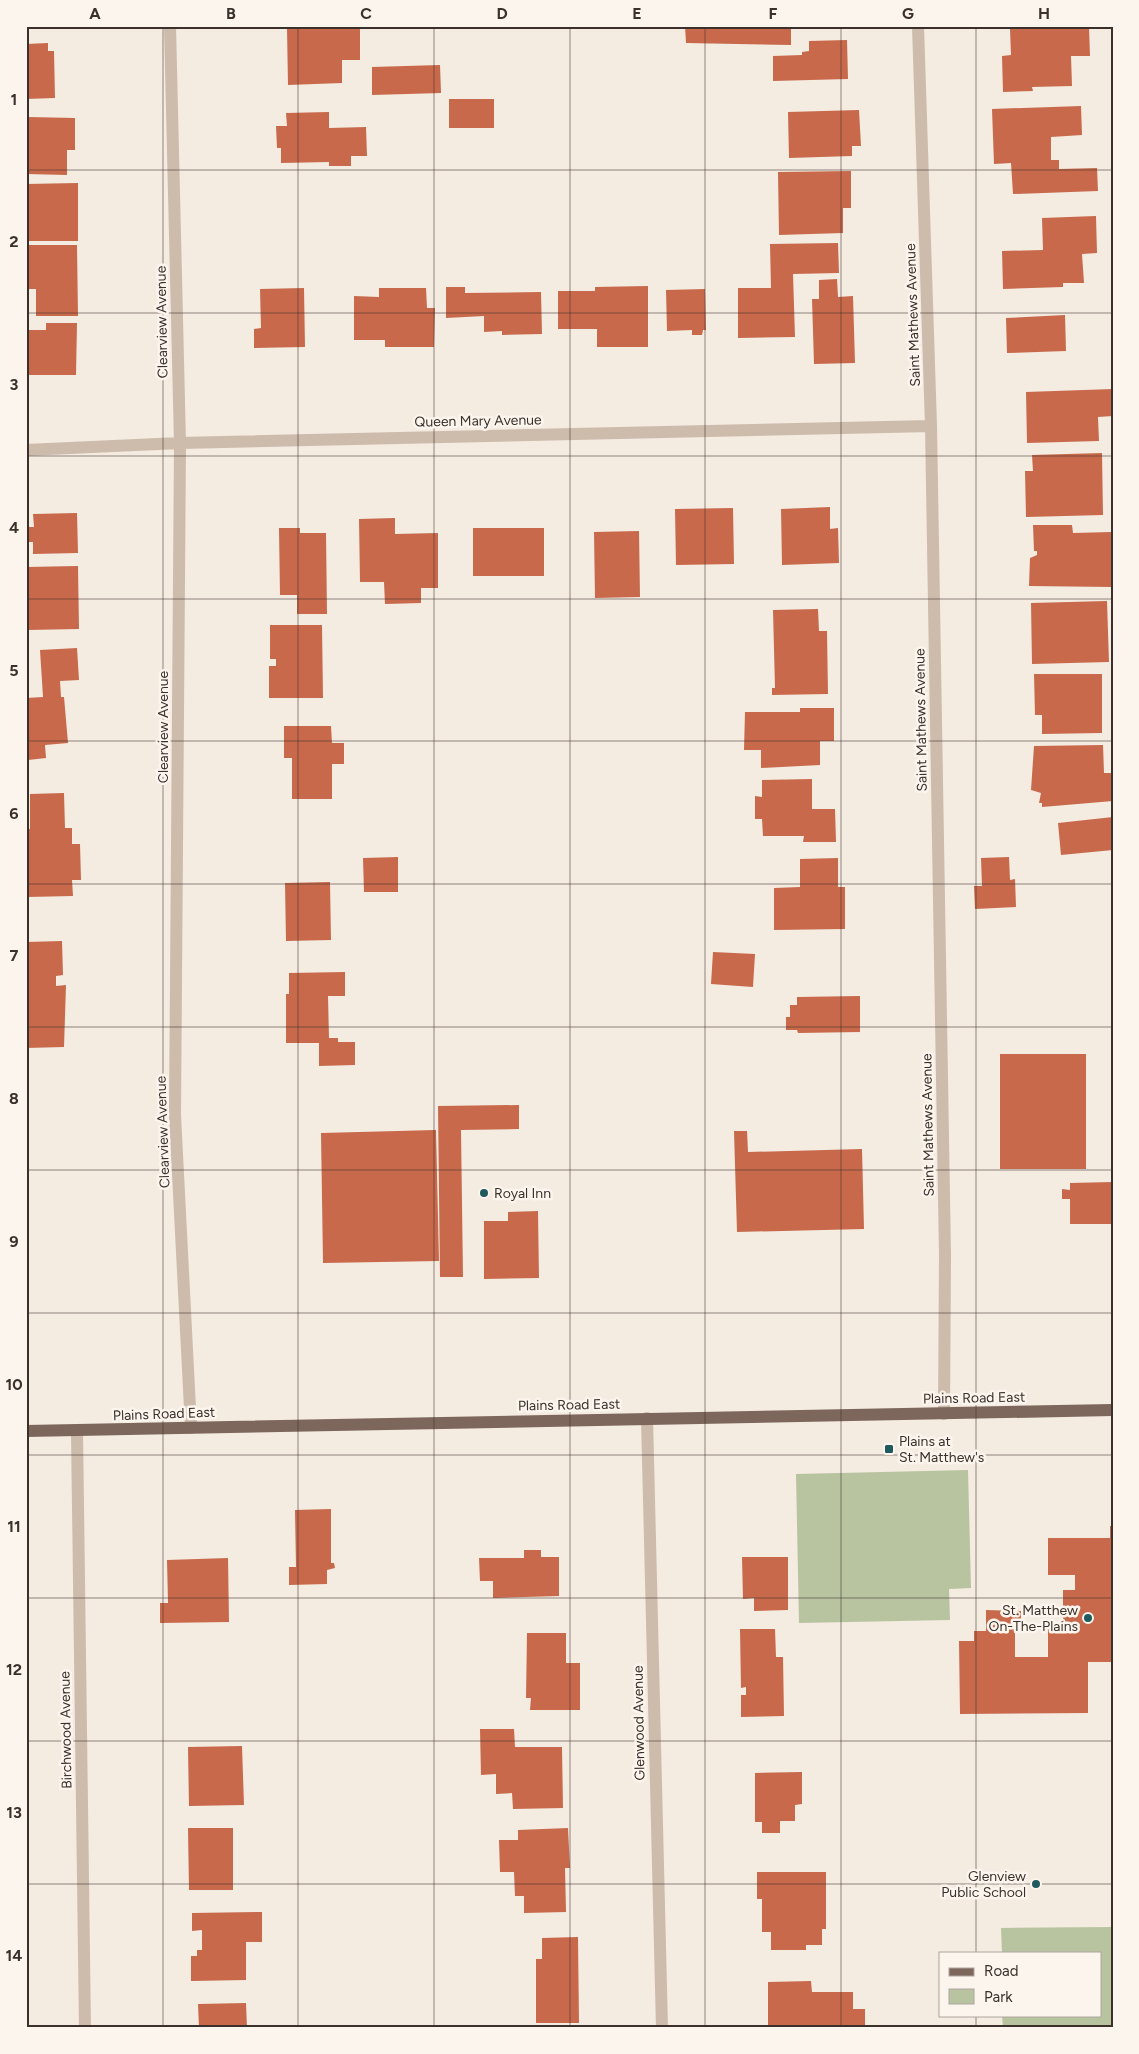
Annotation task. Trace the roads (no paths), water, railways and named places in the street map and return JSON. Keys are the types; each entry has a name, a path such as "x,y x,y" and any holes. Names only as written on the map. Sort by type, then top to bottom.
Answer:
{"main road":[{"name":"Plains Road East","path":"26,1431 77,1432 647,1418 713,1419 1113,1410"}],"street":[{"name":"Clearview Avenue","path":"170,26 180,443 175,1115 191,1428"},
{"name":"Saint Mathews Avenue","path":"918,26 931,426 945,1250 944,1414"},
{"name":"Queen Mary Avenue","path":"26,450 180,443 931,426"},
{"name":"Glenwood Avenue","path":"647,1418 662,2028"},
{"name":"Birchwood Avenue","path":"77,1432 85,2028"}],"place":[{"name":"Royal Inn","path":"484,1193"},
{"name":"Plains at St. Matthew's","path":"889,1449"},
{"name":"St. Matthew On-The-Plains","path":"1088,1618"},
{"name":"Glenview Public School","path":"1036,1884"}]}
